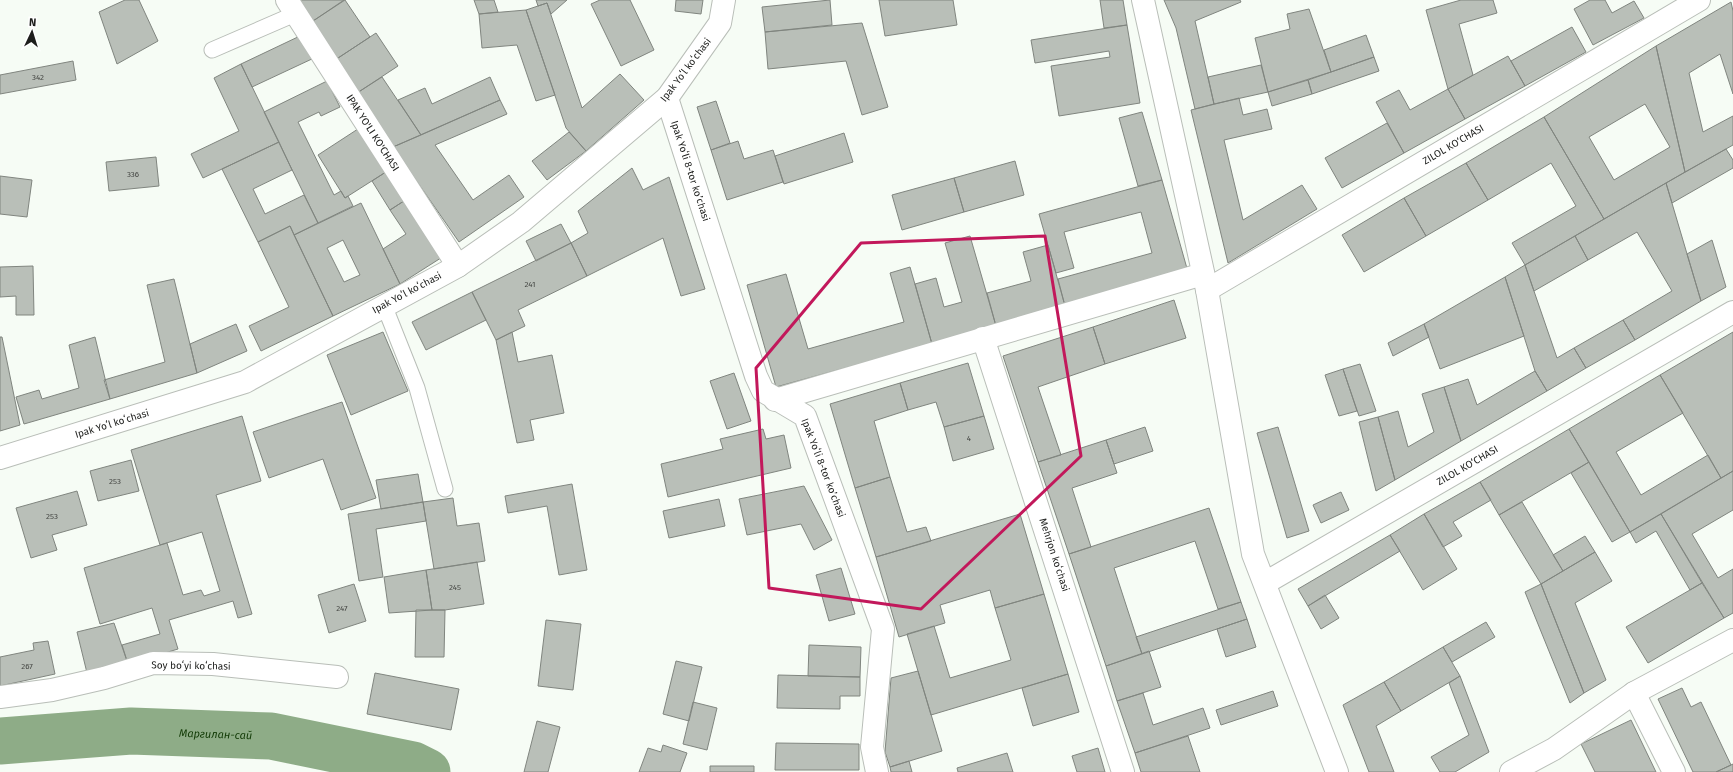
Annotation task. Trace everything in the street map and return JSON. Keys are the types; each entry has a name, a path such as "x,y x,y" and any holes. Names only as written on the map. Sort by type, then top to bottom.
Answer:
{"street":[{"name":"Ipak Yoʻl koʻchasi","path":"0,458 245,382 458,266 521,222 667,98 720,23 724,0"},
{"path":"1143,0 1205,282 1253,554 1337,772"},
{"name":"ZILOL KO‘CHASI","path":"1205,282 1699,0"},
{"name":"IPAK YO'LI KO'CHASI","path":"291,7 458,266"},
{"name":"Ipak Yoʻli 8-tor koʼchasi","path":"667,98 756,376 763,391 775,400 805,416 883,629 872,747 877,772"},
{"path":"775,400 983,338 1205,282"},
{"name":"ZILOL KO‘CHASI","path":"1264,583 1733,312"},
{"name":"Mehrjon koʻchasi","path":"983,338 1123,772"},
{"path":"1511,772 1554,749 1634,693 1733,640"},
{"name":"Soy boʻyi koʻchasi","path":"0,697 52,690 104,678 153,663 212,664 337,677"},
{"path":"1634,693 1674,772"}],"lane":[{"path":"212,50 291,7"},
{"path":"384,305 417,388 445,489"}],"highlighted area":[{"path":"1045,236 1081,456 921,609 769,588 756,368 861,243"}],"building":[{"path":"125,0 139,0 158,41 117,64 99,12"},
{"path":"295,0 344,0 310,23"},
{"path":"345,0 370,37 335,60 310,23"},
{"path":"474,0 494,0 498,12 479,14"},
{"path":"536,0 567,0 551,14 547,3 538,6"},
{"path":"600,0 630,0 654,50 621,66 591,4"},
{"path":"676,0 703,0 701,14 675,11"},
{"path":"830,0 832,25 765,32 762,7"},
{"path":"879,0 953,0 957,25 885,36"},
{"path":"1100,0 1123,0 1127,25 1104,28"},
{"path":"1164,0 1240,0 1241,2 1195,21 1214,104 1195,109 1176,28"},
{"path":"1461,0 1493,0 1497,13 1459,24 1473,75 1448,89 1426,10"},
{"path":"1590,0 1605,0 1612,13 1634,1 1644,18 1593,45 1574,9"},
{"path":"1731,2 1733,11 1733,94 1720,54 1689,73 1703,132 1733,116 1733,145 1685,172 1656,46"},
{"path":"547,3 582,108 620,74 644,100 586,151 566,128 526,10"},
{"path":"1309,9 1331,72 1268,92 1255,38 1290,29 1287,14"},
{"path":"526,10 555,95 536,101 517,45 482,48 479,14"},
{"path":"862,23 888,107 862,115 846,61 768,69 765,32"},
{"path":"1127,25 1140,103 1059,116 1051,66 1110,57 1109,51 1035,63 1031,40"},
{"path":"1572,27 1586,52 1525,86 1511,61"},
{"path":"376,33 398,66 357,93 335,60"},
{"path":"302,35 314,58 252,87 241,64"},
{"path":"1366,35 1374,57 1331,72 1324,50"},
{"path":"1656,46 1685,172 1604,219 1544,117","holes":["1645,104 1670,147 1614,180 1589,137"]},
{"path":"1508,56 1525,86 1465,119 1448,89"},
{"path":"1374,57 1379,71 1312,94 1308,80"},
{"path":"73,61 76,80 0,94 0,75"},
{"path":"241,64 279,142 203,178 191,154 239,131 214,78"},
{"path":"1261,65 1268,92 1214,104 1208,77"},
{"path":"382,77 421,135 393,147 357,93"},
{"path":"490,77 500,100 421,135 398,100 425,88 432,104"},
{"path":"1308,80 1312,94 1272,106 1268,92"},
{"path":"327,81 340,107 321,116 319,112 298,122 334,195 341,191 345,198 348,196 353,206 318,223 264,112"},
{"path":"1448,89 1465,119 1404,153 1376,102 1399,90 1410,110"},
{"path":"1239,98 1243,115 1267,109 1272,129 1224,140 1243,220 1302,185 1317,209 1228,263 1191,110"},
{"path":"500,100 507,114 435,145 473,200 509,175 524,197 459,242 393,147"},
{"path":"716,101 730,143 711,150 697,107"},
{"path":"1142,112 1162,180 1138,186 1119,118"},
{"path":"1544,117 1604,219 1525,265 1512,243 1576,206 1551,163 1488,200 1466,163"},
{"path":"1387,123 1404,153 1342,188 1325,158"},
{"path":"361,127 389,170 345,198 318,155"},
{"path":"569,132 586,151 547,180 532,161"},
{"path":"844,133 853,162 784,184 775,156"},
{"path":"738,141 744,159 773,150 783,182 727,200 711,150"},
{"path":"279,142 292,170 253,189 265,214 304,195 318,223 294,235 290,226 258,242 222,169"},
{"path":"1726,149 1733,160 1733,168 1672,203 1666,183"},
{"path":"156,157 159,186 109,191 106,162"},
{"path":"1015,161 1024,195 964,212 954,178"},
{"path":"1466,163 1488,200 1426,236 1404,198"},
{"path":"632,168 643,190 669,177 705,289 681,296 663,238 587,276 571,243 588,233 578,211"},
{"path":"389,170 407,199 390,210 372,181"},
{"path":"0,176 32,180 27,217 0,214"},
{"path":"954,178 964,212 902,230 892,195"},
{"path":"1162,180 1188,272 1065,306 1058,279 1152,253 1141,212 1064,232 1074,268 1056,273 1039,214"},
{"path":"1666,183 1701,301 1635,340 1623,320 1672,291 1637,232 1588,260 1575,236"},
{"path":"1404,198 1426,236 1364,272 1342,235"},
{"path":"407,199 444,256 400,284 383,249 406,234 390,210"},
{"path":"361,203 400,284 333,316 294,235","holes":["343,240 360,275 344,282 327,248"]},
{"path":"561,224 571,243 536,261 526,241"},
{"path":"290,226 333,316 261,351 249,326 289,307 258,242"},
{"path":"970,236 996,326 932,344 915,284 936,278 944,307 962,302 945,243"},
{"path":"1575,236 1588,260 1534,291 1525,265"},
{"path":"1712,240 1726,287 1701,301 1687,254"},
{"path":"571,243 587,276 518,310 525,326 496,340 472,292"},
{"path":"1048,245 1065,306 996,326 987,293 1031,281 1023,252"},
{"path":"1525,265 1557,358 1574,348 1586,368 1547,391 1535,371 1505,277"},
{"path":"33,266 34,315 16,315 16,296 0,297 0,267"},
{"path":"910,267 932,344 776,387 747,285 786,274 808,349 904,322 890,273"},
{"path":"1505,277 1524,336 1440,369 1424,324"},
{"path":"174,279 197,373 110,399 104,380 165,362 147,285"},
{"path":"472,292 486,320 426,350 412,322"},
{"path":"1174,300 1186,338 1105,364 1093,327"},
{"path":"1623,320 1635,340 1586,368 1574,348"},
{"path":"236,324 247,351 197,373 190,344"},
{"path":"1424,324 1429,337 1393,356 1388,343"},
{"path":"1093,327 1105,364 1038,387 1061,455 1038,462 1003,356"},
{"path":"383,332 408,391 351,415 327,355"},
{"path":"512,332 518,362 552,355 564,413 530,420 534,440 517,443 496,340"},
{"path":"1733,332 1733,471 1721,478 1660,375"},
{"path":"0,337 2,337 20,425 0,431"},
{"path":"95,337 110,399 24,424 16,397 39,390 42,399 79,388 69,345"},
{"path":"968,363 984,416 944,427 936,402 908,410 900,383"},
{"path":"1360,364 1376,411 1359,416 1343,369"},
{"path":"1343,369 1357,411 1339,416 1325,375"},
{"path":"1535,371 1547,391 1461,441 1444,387 1468,379 1477,405"},
{"path":"734,373 751,421 727,429 710,381"},
{"path":"1660,375 1683,413 1616,452 1641,495 1708,455 1721,478 1630,532 1569,429"},
{"path":"900,383 908,410 874,421 890,477 855,488 830,404"},
{"path":"1444,387 1461,441 1395,480 1378,417 1398,411 1408,447 1434,432 1422,394"},
{"path":"342,402 376,498 341,510 323,459 269,478 253,432"},
{"path":"242,416 261,481 216,495 252,614 238,618 233,601 169,620 178,649 128,664 122,645 160,634 152,608 100,624 84,568 167,543 183,595 201,590 204,596 220,591 202,532 160,545 131,450"},
{"path":"984,416 994,449 953,461 944,427"},
{"path":"1378,417 1395,480 1376,491 1359,422"},
{"path":"1145,427 1153,451 1114,464 1106,440"},
{"path":"1278,427 1309,531 1287,538 1257,433"},
{"path":"763,429 766,439 784,435 791,468 668,497 661,464 723,449 720,439"},
{"path":"1569,429 1589,462 1499,515 1480,482"},
{"path":"1106,440 1117,473 1072,488 1091,547 1069,554 1038,462"},
{"path":"131,460 139,491 98,501 90,471"},
{"path":"1589,462 1630,532 1612,542 1571,473"},
{"path":"1733,471 1733,510 1692,534 1718,578 1733,569 1733,613 1724,618 1661,514"},
{"path":"418,474 423,502 381,509 376,480"},
{"path":"890,477 907,532 926,527 931,541 876,557 855,488"},
{"path":"1480,482 1491,500 1453,522 1462,536 1443,547 1424,514"},
{"path":"572,484 587,570 559,575 547,506 508,513 505,496"},
{"path":"804,486 832,540 814,550 801,524 747,535 739,499"},
{"path":"77,491 87,525 52,535 57,550 31,558 16,508"},
{"path":"1341,492 1349,510 1321,523 1313,505"},
{"path":"453,498 457,526 479,523 485,561 434,569 423,502"},
{"path":"719,499 725,526 669,538 663,511"},
{"path":"423,502 426,521 376,529 383,577 359,581 348,514"},
{"path":"1522,502 1563,571 1541,584 1499,515"},
{"path":"1209,508 1241,602 1218,609 1195,541 1114,568 1142,654 1106,666 1069,554"},
{"path":"1020,514 1044,594 995,608 990,590 940,605 945,623 899,637 876,557"},
{"path":"1424,514 1457,569 1423,590 1390,535"},
{"path":"1661,514 1702,583 1690,590 1656,531 1636,543 1630,532"},
{"path":"1390,535 1400,551 1308,606 1298,589"},
{"path":"1585,536 1595,552 1563,571 1553,555"},
{"path":"1595,552 1612,581 1575,603 1606,680 1584,693 1541,584"},
{"path":"477,562 484,604 445,610 432,610 426,570"},
{"path":"841,568 855,614 829,621 816,575"},
{"path":"426,570 432,610 389,613 384,577"},
{"path":"1702,583 1724,618 1648,663 1626,627"},
{"path":"354,584 366,621 329,633 318,595"},
{"path":"1541,584 1584,693 1570,703 1525,592"},
{"path":"1044,594 1068,674 931,715 907,634 934,626 950,678 1011,660 995,608"},
{"path":"1325,595 1339,618 1321,629 1308,606"},
{"path":"1241,602 1247,619 1142,654 1136,637"},
{"path":"416,610 445,610 444,657 415,657"},
{"path":"1247,619 1256,647 1226,657 1217,629"},
{"path":"546,620 581,624 573,690 538,686"},
{"path":"1486,622 1495,637 1452,662 1443,647"},
{"path":"114,623 128,664 88,677 77,632"},
{"path":"48,641 55,674 0,686 0,657 34,650 33,643"},
{"path":"809,645 861,647 860,677 808,676"},
{"path":"1443,647 1460,676 1401,711 1384,682"},
{"path":"1149,651 1161,687 1117,701 1106,666"},
{"path":"676,661 702,667 689,721 663,714"},
{"path":"918,671 942,751 890,767 885,752 891,678"},
{"path":"375,673 459,689 451,730 367,714"},
{"path":"1068,674 1079,712 1033,726 1022,688"},
{"path":"778,675 860,677 860,696 840,696 840,709 777,708"},
{"path":"1460,676 1489,752 1455,772 1440,772 1431,757 1469,735 1449,683"},
{"path":"1384,682 1401,711 1376,726 1394,772 1369,772 1343,705"},
{"path":"1682,688 1691,707 1701,702 1731,765 1716,772 1693,772 1658,699"},
{"path":"1273,691 1278,706 1221,725 1216,710"},
{"path":"1143,693 1153,725 1203,708 1210,728 1135,753 1117,701"},
{"path":"693,702 717,708 707,750 683,744"},
{"path":"1631,720 1656,772 1595,772 1581,744"},
{"path":"537,721 560,727 548,772 524,772"},
{"path":"1188,736 1200,772 1141,772 1135,753"},
{"path":"776,743 859,744 859,770 775,770"},
{"path":"663,745 687,753 680,772 639,772 648,748 661,752"},
{"path":"1098,748 1105,772 1077,772 1072,756"},
{"path":"1007,753 1013,772 958,772 957,768"},
{"path":"909,761 912,772 891,772 890,767"},
{"path":"1733,764 1733,772 1716,772 1731,765"},
{"path":"710,766 754,766 754,772 710,772"}],"waterway":[{"name":"Маргилан-сай","path":"0,741 131,731 271,736 413,765 427,772"}]}
